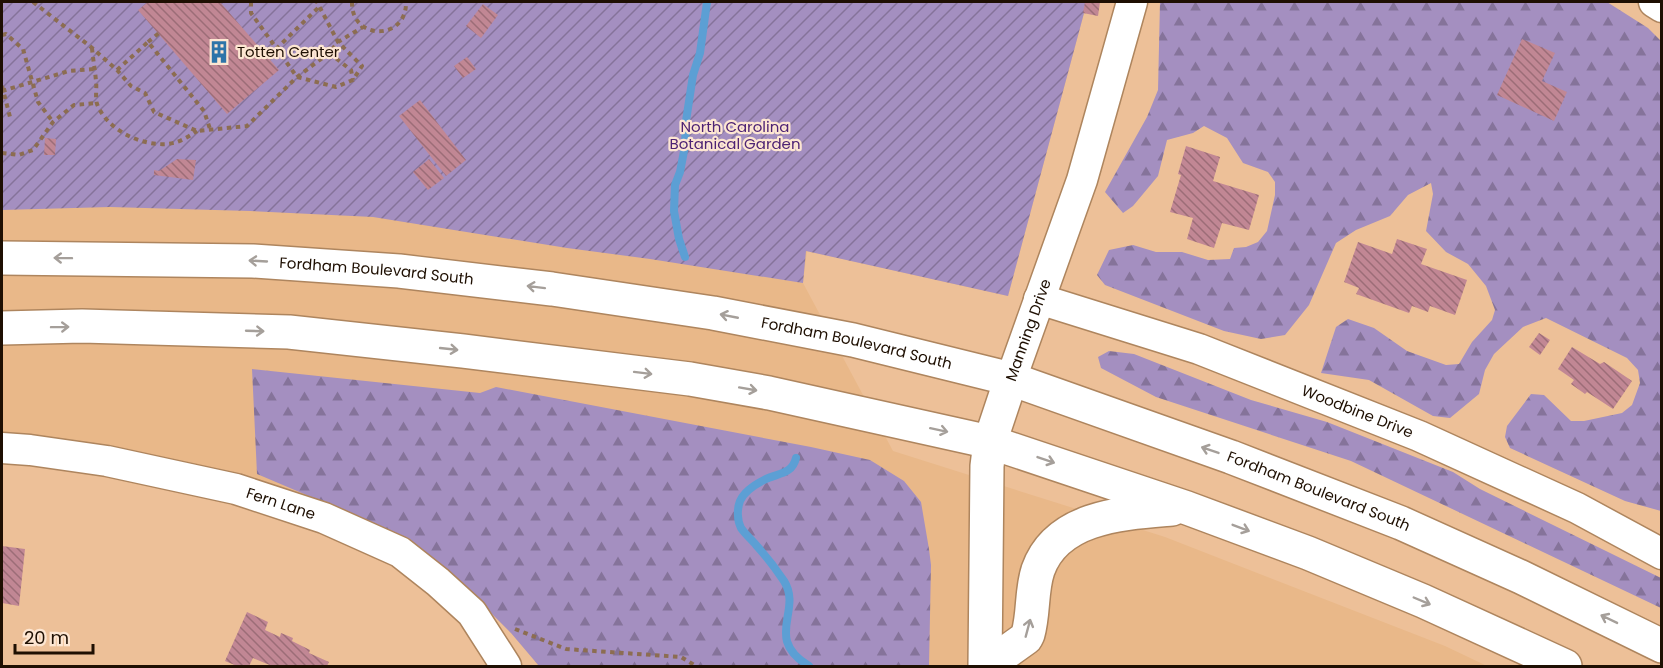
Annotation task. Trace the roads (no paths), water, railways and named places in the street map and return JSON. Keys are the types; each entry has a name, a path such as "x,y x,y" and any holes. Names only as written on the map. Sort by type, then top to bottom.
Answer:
{"main road":[{"name":"Fordham Boulevard South","path":"2,258 253,261 399,271 552,289 713,313 853,340 1011,379 1231,457 1401,523 1521,577 1662,646"},
{"path":"2,328 82,326 289,332 690,379 769,393 990,442 1187,508 1308,553 1423,601 1565,666"},
{"name":"Manning Drive","path":"986,666 986,492 990,442 1011,379"},
{"path":"986,666 1026,638 1038,569 1049,550 1060,539 1091,521 1113,515 1187,508"}],"street":[{"name":"Manning Drive","path":"1011,379 1082,180 1132,2"},
{"path":"1654,2 1662,7"},
{"name":"Woodbine Drive","path":"1039,299 1199,348 1419,436 1577,508 1662,554"},
{"name":"Fern Lane","path":"2,447 107,461 236,489 324,518 400,552 438,582 472,613 497,663"}],"waterway":[{"path":"685,257 674,211 675,185 685,146 686,121 693,75 700,53 707,2"},
{"path":"796,458 788,471 764,480 747,491 740,501 738,514 741,528 784,581 789,592 786,624 788,645 795,656 809,666"}],"place":[{"name":"Totten Center","path":"219,52"}],"park label":[{"name":"North Carolina Botanical Garden","path":"735,136"}]}
